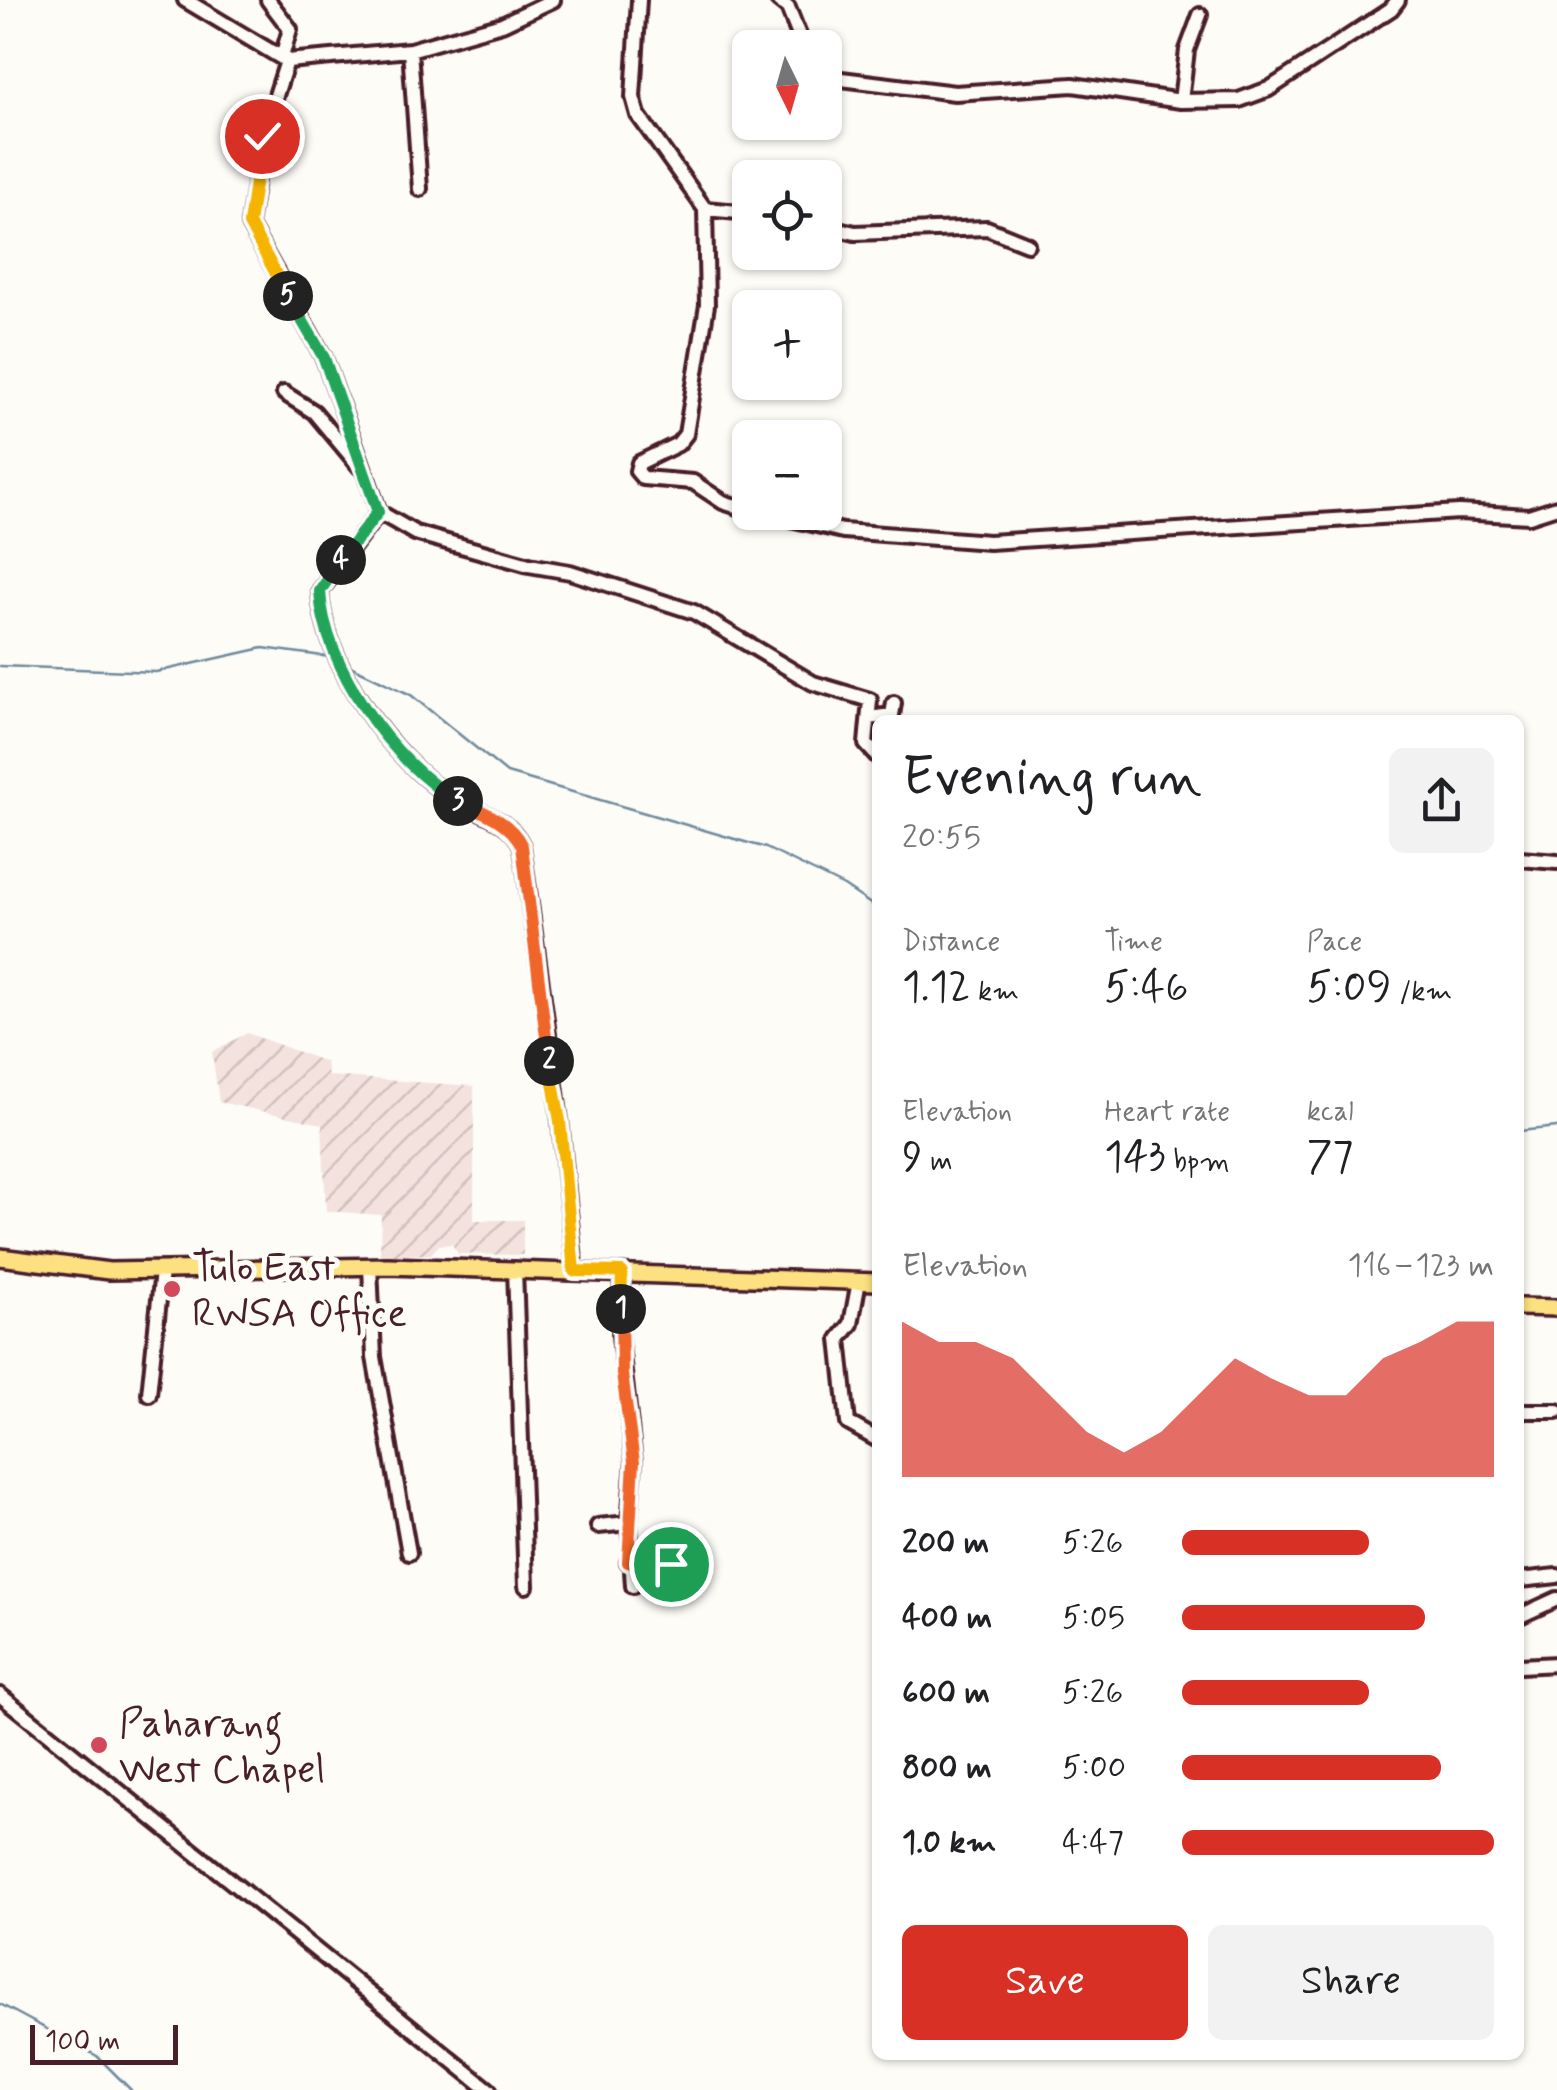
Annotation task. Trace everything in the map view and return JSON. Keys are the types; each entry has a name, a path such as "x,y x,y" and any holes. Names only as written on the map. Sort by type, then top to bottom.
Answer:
{"main road":[{"path":"0,1257 109,1271 370,1266 872,1282"},
{"path":"1524,1307 1557,1308"}],"street":[{"path":"185,0 284,59 410,50 502,24 553,0"},
{"path":"268,0 290,30 262,136 249,224 324,358 361,469"},
{"path":"639,0 634,97 638,115 705,209 707,305 686,434 678,444 638,463 637,471 644,478 694,482 732,505"},
{"path":"778,0 788,8 797,30"},
{"path":"842,79 956,94 1072,85 1180,101 1239,100 1269,89 1391,9 1398,0"},
{"path":"1180,101 1186,50 1200,15"},
{"path":"410,50 420,189"},
{"path":"705,209 732,211"},
{"path":"842,230 855,233 986,228 1027,244"},
{"path":"284,393 314,412 361,469 373,489 378,512 320,591 326,635 378,732 453,798 487,813 512,831 522,846 560,1121 574,1271"},
{"path":"839,530 989,542 1459,512 1529,516 1557,508"},
{"path":"378,512 416,533 528,565 570,572 694,612 813,683 864,696 872,705 866,748 872,752"},
{"path":"886,715 892,714 894,703"},
{"path":"1524,859 1557,862"},
{"path":"370,1266 374,1357 409,1553"},
{"path":"516,1269 526,1586"},
{"path":"149,1394 162,1271"},
{"path":"622,1272 620,1336 634,1462 628,1562 632,1586"},
{"path":"859,1281 852,1324 839,1338 848,1423 872,1437"},
{"path":"1524,1410 1557,1411"},
{"path":"598,1526 629,1524"},
{"path":"628,1562 643,1566 671,1564 690,1582"},
{"path":"1524,1580 1557,1576"},
{"path":"1524,1614 1557,1599"},
{"path":"1524,1666 1557,1664"},
{"path":"0,1695 489,2090"}],"shaded area":[{"path":"247,1033 326,1062 328,1076 474,1086 474,1220 523,1220 523,1255 458,1254 452,1244 439,1245 431,1254 380,1256 381,1215 326,1211 322,1124 219,1102 212,1052"}],"waterway":[{"path":"0,666 156,672 263,648 330,657"},
{"path":"346,664 411,695 507,773 766,848 844,886 872,905"},
{"path":"1524,1131 1557,1127"},
{"path":"0,2004 97,2056 131,2090"}],"place":[{"name":"Tulo East RWSA Office","path":"172,1289"},
{"name":"Paharang West Chapel","path":"99,1745"}],"route":[{"path":"262,136 252,191 252,236 324,358 378,512 320,591 326,635 378,732 453,798 487,813 512,831 522,846 560,1121 574,1271 622,1272 622,1374 634,1462 628,1562 643,1566 671,1564"}]}
